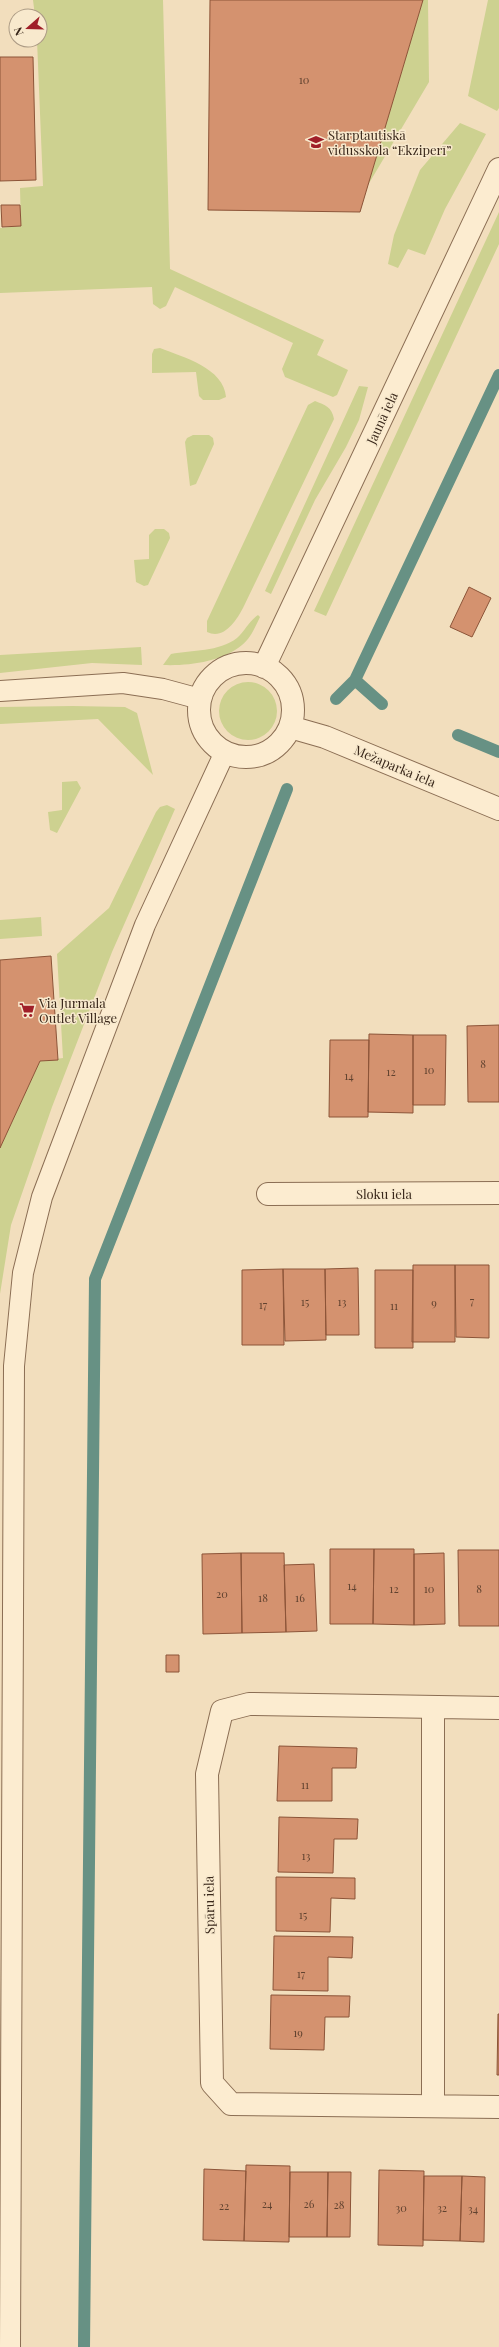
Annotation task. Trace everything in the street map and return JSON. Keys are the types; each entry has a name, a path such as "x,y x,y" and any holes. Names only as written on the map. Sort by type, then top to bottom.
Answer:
{"street":[{"name":"Jaunā iela","path":"264,667 499,169"},
{"path":"249,663 264,667 276,674 286,685 292,698 293,712 290,727 283,740 266,752 256,756 240,757 225,752 213,743 204,730 199,715 200,699 206,684 218,673 232,665 249,663"},
{"name":"Mežaparka iela","path":"290,727 325,737 499,809"},
{"name":"Sloku iela","path":"268,1194 499,1193"},
{"name":"Spāru iela","path":"499,1708 249,1704 222,1711 207,1774 212,2083 231,2104 499,2107"},
{"path":"433,1707 433,2106"}],"lane":[{"path":"0,690 123,683 163,689 200,699"},
{"path":"10,2347 14,1366 23,1273 42,1197 145,925 225,752"}],"green space":[{"path":"33,0 163,0 170,269 324,340 317,355 348,370 337,395 333,397 285,377 282,369 293,343 175,287 166,306 160,309 153,304 152,287 0,293 0,228 21,226 20,188 43,186 37,48 48,48 48,8 34,8"},
{"path":"423,0 428,0 429,82 368,185"},
{"path":"488,0 499,0 499,108 497,111 468,96"},
{"path":"460,123 486,134 445,209 425,255 408,249 398,268 388,264 394,235 420,170"},
{"path":"499,212 499,244 326,616 314,611"},
{"path":"160,348 201,365 210,371 218,378 224,387 226,397 219,400 203,400 199,396 196,372 152,373 152,354 154,349"},
{"path":"359,386 368,387 359,420 346,447 315,500 271,594 265,591"},
{"path":"315,401 330,409 334,419 243,608 229,628 219,633 213,634 207,632 207,621 308,405"},
{"path":"193,435 209,435 213,438 214,444 196,484 190,486 185,442 187,438"},
{"path":"155,529 164,529 169,533 170,538 148,585 144,586 136,582 134,560 149,559 149,535"},
{"path":"258,615 260,617 250,636 234,651 215,659 194,664 163,665 171,654 205,650 230,643 240,635"},
{"path":"141,647 142,665 92,663 0,673 0,655"},
{"path":"242,682 254,682 269,690 277,705 277,717 269,732 254,740 242,740 227,732 219,717 219,705 227,690"},
{"path":"0,707 125,707 137,713 153,775 98,719 0,724"},
{"path":"77,781 81,788 57,833 50,830 48,812 62,810 62,782"},
{"path":"167,805 175,809 112,952 52,1107 11,1225 0,1294 0,1148 40,1061 63,1058 57,954 109,908 156,812 160,807"},
{"path":"41,917 42,936 0,939 0,920"}],"building":[{"path":"210,0 423,0 360,212 208,210"},
{"path":"0,57 33,57 36,180 0,181"},
{"path":"1,205 20,205 21,226 2,227"},
{"path":"469,587 491,598 472,637 450,627"},
{"name":"Via Jurmala Outlet Village","path":"51,956 58,1060 40,1061 0,1148 0,960"},
{"path":"499,1025 499,1102 468,1102 467,1026"},
{"path":"369,1034 413,1035 413,1113 368,1112"},
{"path":"413,1035 446,1035 445,1105 413,1105"},
{"path":"330,1040 369,1040 368,1117 329,1117"},
{"path":"413,1265 455,1265 455,1342 412,1342"},
{"path":"455,1265 489,1265 489,1338 456,1337"},
{"path":"358,1268 359,1335 326,1335 325,1269"},
{"path":"283,1269 284,1345 242,1345 242,1270"},
{"path":"283,1269 325,1269 326,1340 285,1341"},
{"path":"375,1270 413,1270 413,1348 375,1348"},
{"path":"330,1549 374,1549 373,1624 330,1624"},
{"path":"374,1549 414,1549 414,1625 373,1624"},
{"path":"458,1550 499,1550 499,1626 459,1626"},
{"path":"241,1553 242,1633 203,1634 202,1554"},
{"path":"241,1553 284,1553 286,1632 242,1633"},
{"path":"444,1553 445,1624 414,1625 414,1554"},
{"path":"314,1564 317,1631 286,1632 284,1565"},
{"path":"166,1655 179,1655 179,1672 166,1672"},
{"path":"279,1746 357,1748 356,1768 332,1768 332,1801 277,1801"},
{"path":"279,1817 358,1819 357,1839 334,1839 333,1873 278,1872"},
{"path":"276,1877 355,1878 355,1899 331,1898 330,1932 276,1931"},
{"path":"274,1936 353,1937 352,1958 328,1957 328,1991 273,1990"},
{"path":"271,1995 350,1996 349,2017 325,2017 324,2050 270,2049"},
{"path":"498,2014 499,2075 497,2075"},
{"path":"246,2165 290,2166 289,2242 244,2241"},
{"path":"204,2169 246,2171 244,2241 203,2240"},
{"path":"379,2170 424,2171 423,2246 378,2245"},
{"path":"290,2172 328,2172 327,2237 289,2237"},
{"path":"328,2172 351,2172 350,2237 327,2237"},
{"path":"424,2176 462,2176 460,2241 423,2240"},
{"path":"462,2176 485,2177 484,2242 460,2241"}],"waterway":[{"path":"336,699 355,680 499,375"},
{"path":"355,680 382,704"},
{"path":"458,735 499,752"},
{"path":"84,2347 95,1279 287,789"}],"place":[{"name":"Starptautiskā vidusskola “Ekziperī”","path":"316,142"},
{"name":"Via Jurmala Outlet Village","path":"27,1010"}]}
